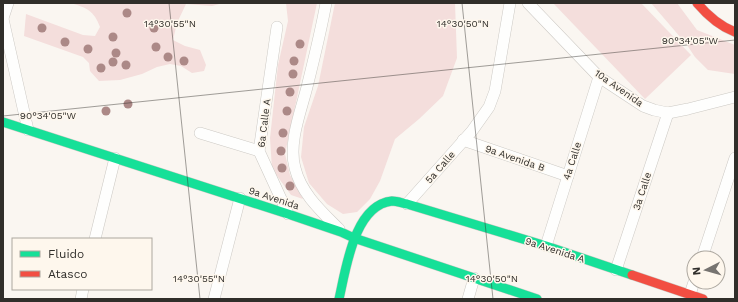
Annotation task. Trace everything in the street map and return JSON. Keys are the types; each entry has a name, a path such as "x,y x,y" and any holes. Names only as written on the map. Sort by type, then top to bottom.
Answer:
{"street":[{"path":"8,3 3,19 28,130"},
{"path":"326,3 294,139 293,158 298,178 310,199 341,232"},
{"name":"5a Calle","path":"407,204 472,131 485,112 495,91 510,3"},
{"name":"10a Avenida","path":"528,3 599,77 644,106 668,113 688,110 735,97"},
{"path":"697,3 710,17 721,25 735,32"},
{"name":"6a Calle A","path":"277,27 259,151 288,214"},
{"name":"4a Calle","path":"546,246 599,77"},
{"name":"3a Calle","path":"616,270 668,113"},
{"name":"9a Avenida","path":"3,123 240,198 537,299"},
{"path":"200,133 259,151"},
{"name":"9a Avenida B","path":"463,140 568,176"},
{"path":"95,238 115,158"},
{"path":"705,250 735,158"},
{"path":"214,299 240,198"},
{"path":"339,299 354,238 365,217 377,206 391,201 407,204"},
{"name":"9a Avenida A","path":"407,204 546,246 703,299"},
{"path":"468,299 474,278"},
{"path":"690,294 691,290"}],"shaded area":[{"path":"71,3 223,3 212,6 186,4 177,23 173,40 185,46 200,50 206,65 204,71 192,73 181,66 170,64 120,80 99,81 90,71 89,63 83,57 24,36 26,14 83,35 95,36 100,27 98,21 89,10"},
{"path":"286,3 317,3 285,154 290,175 303,199 291,195 272,169 270,138 278,65 288,21"},
{"path":"335,3 455,3 457,58 443,96 395,139 380,181 370,199 357,212 343,214 327,204 309,183 301,157 304,127 318,86"},
{"path":"553,3 641,3 691,55 645,99"},
{"path":"651,3 677,3 697,30 735,45 735,74 708,70 695,57 687,45"}],"traffic: fast":[{"path":"3,122 288,214 354,238 537,299"},
{"path":"339,299 349,256 360,226 369,214 379,205 392,201 407,204 546,246 632,275"}],"traffic: jam":[{"path":"697,3 714,20 735,32"},
{"path":"632,275 703,299"}]}
